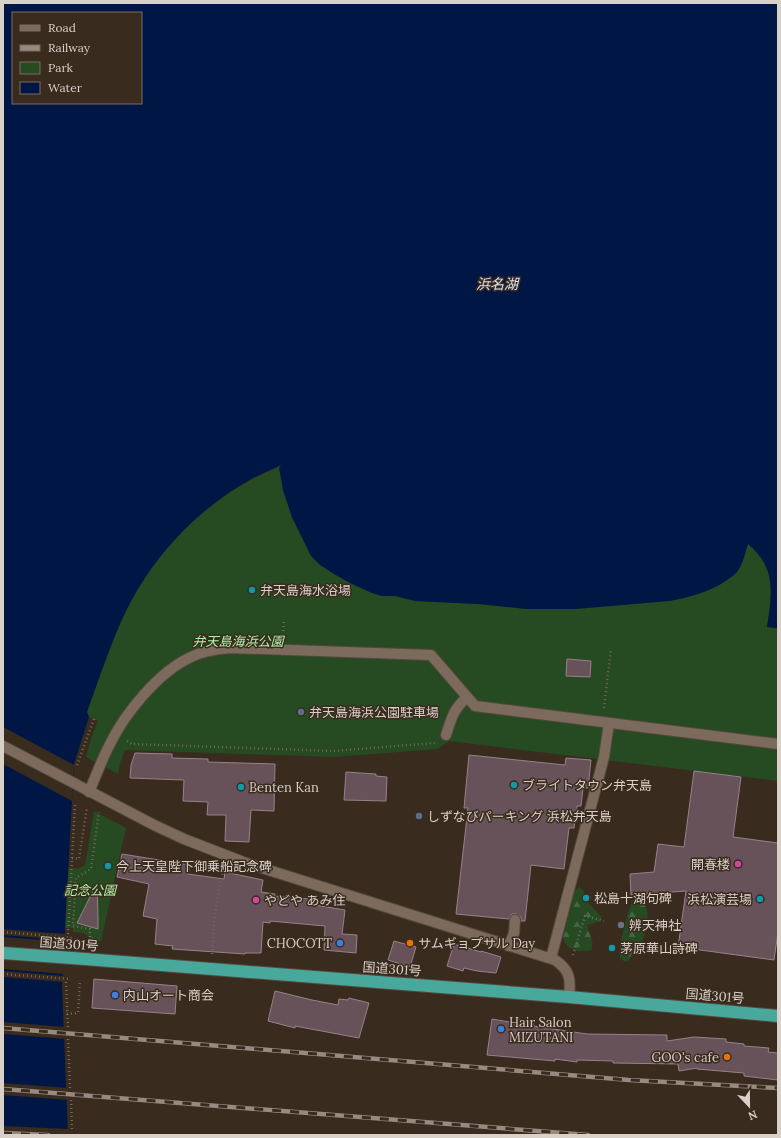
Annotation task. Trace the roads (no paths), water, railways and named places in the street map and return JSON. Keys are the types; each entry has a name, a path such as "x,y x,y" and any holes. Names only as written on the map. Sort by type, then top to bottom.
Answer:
{"highway":[{"name":"国道301号","path":"3,953 569,997 778,1016"}],"street":[{"path":"89,792 110,744 116,734 139,701 166,672 203,652 230,648 431,655 475,706 778,744"},
{"path":"446,735 452,714 456,707 466,697"},
{"path":"551,958 604,757 605,722"},
{"path":"3,746 154,825 215,852 551,958 561,964 569,976 569,997"},
{"path":"509,946 514,933 515,920"}],"water":[{"name":"浜名湖","path":"3,3 778,3 778,628 767,627 771,593 768,572 764,562 748,544 739,569 729,578 707,591 669,601 575,609 527,609 478,604 415,601 395,596 382,596 372,593 334,574 320,565 311,556 292,517 283,490 279,468 281,465 256,476 233,490 196,519 179,535 149,572 125,613 87,712 89,717 74,764 62,984 68,1135 3,1135"}],"railway":[{"path":"3,1028 629,1080 778,1088"},
{"path":"3,1089 588,1135"},
{"path":"3,1133 48,1135"}],"place":[{"name":"弁天島海水浴場","path":"252,590"},
{"name":"弁天島海浜公園駐車場","path":"301,712"},
{"name":"ブライトタウン弁天島","path":"514,785"},
{"name":"Benten Kan","path":"241,787"},
{"name":"しずなびパーキング 浜松弁天島","path":"419,816"},
{"name":"開春楼","path":"738,864"},
{"name":"今上天皇陛下御乗船記念碑","path":"108,866"},
{"name":"松島十湖句碑","path":"586,898"},
{"name":"浜松演芸場","path":"760,899"},
{"name":"やどや あみ住","path":"256,900"},
{"name":"辨天神社","path":"621,925"},
{"name":"CHOCOTT","path":"340,943"},
{"name":"サムギョプサル Day","path":"410,943"},
{"name":"茅原華山詩碑","path":"612,948"},
{"name":"内山オート商会","path":"115,995"},
{"name":"Hair Salon MIZUTANI","path":"501,1029"},
{"name":"GOO's cafe","path":"727,1057"}],"park label":[{"name":"弁天島海浜公園","path":"238,641"},
{"name":"記念公園","path":"90,890"}]}
